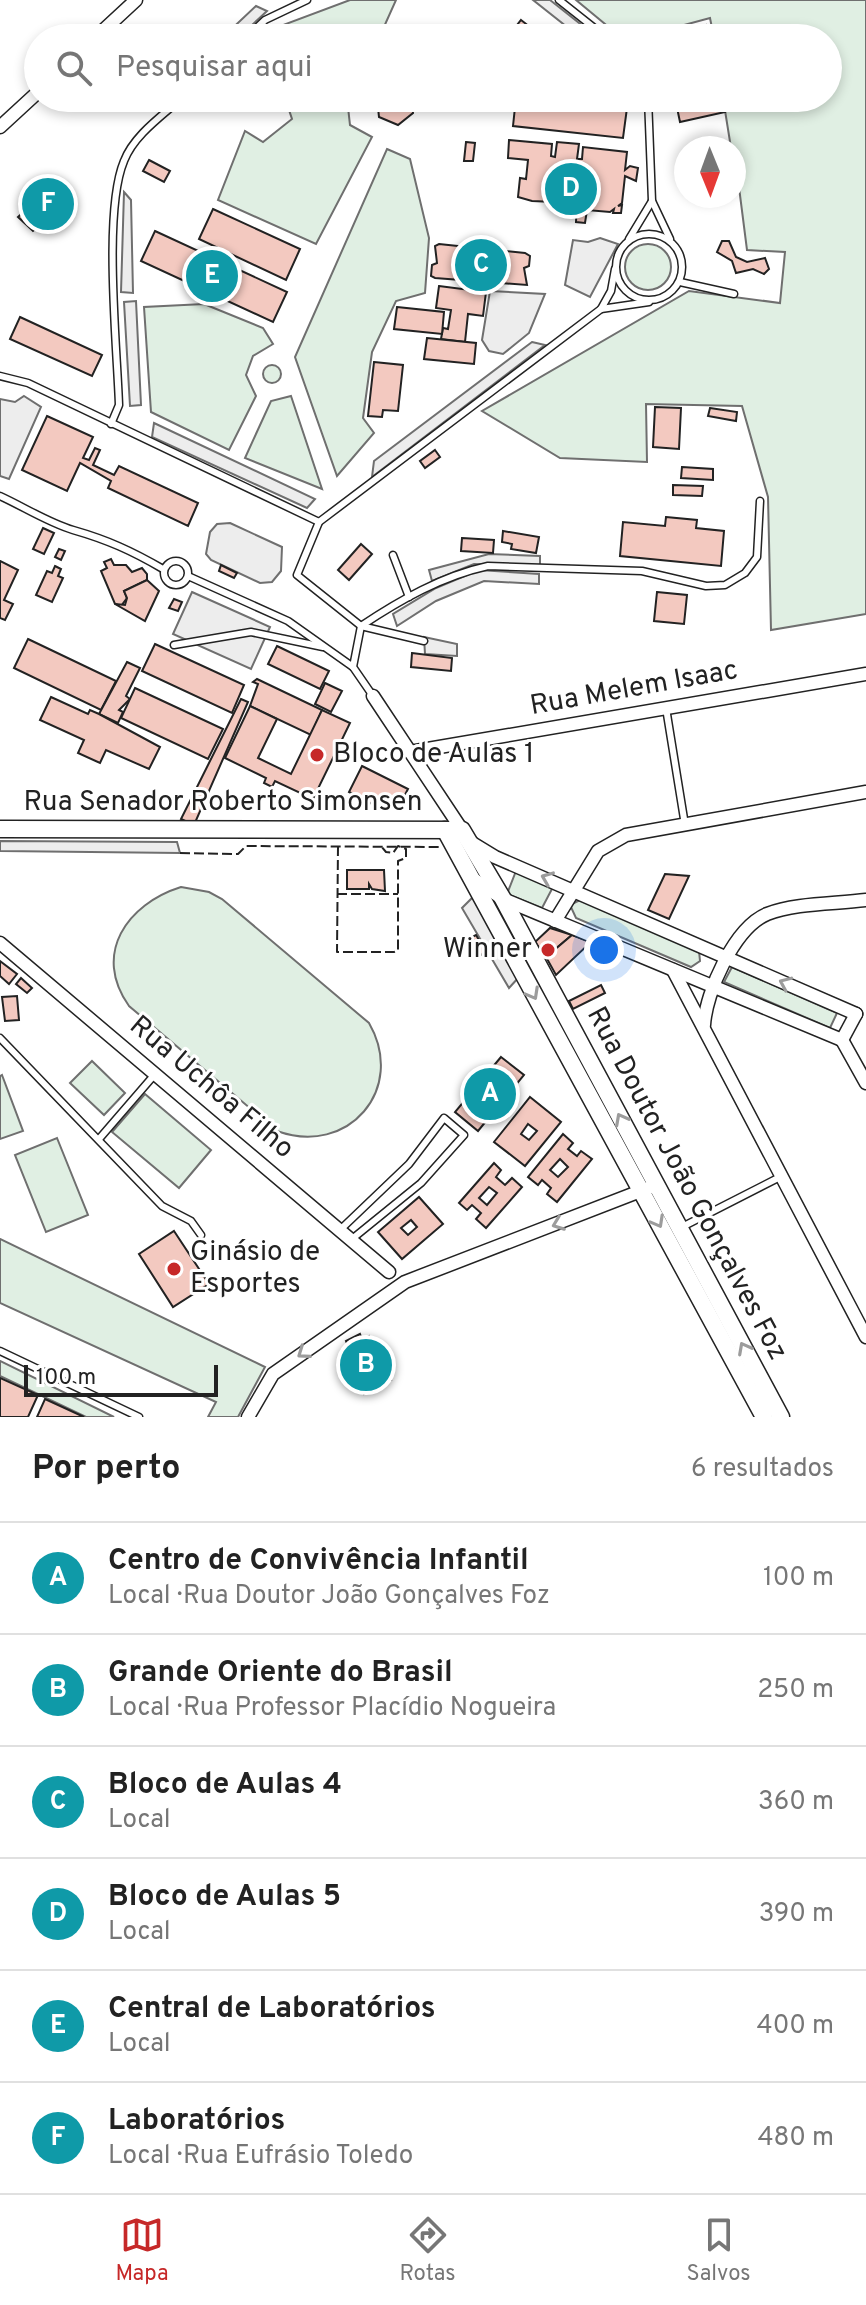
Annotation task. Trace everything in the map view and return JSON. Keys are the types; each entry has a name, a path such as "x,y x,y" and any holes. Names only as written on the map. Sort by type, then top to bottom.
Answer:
{"street":[{"path":"110,24 136,0"},
{"path":"0,127 24,105"},
{"name":"Rua Melem Isaac","path":"410,752 866,674"},
{"path":"373,696 449,810 459,834 495,857 861,1013 842,1040"},
{"path":"555,921 598,851 626,835 866,792"},
{"name":"Rua Senador Roberto Simonsen","path":"0,829 459,834"},
{"name":"Rua Doutor João Gonçalves Foz","path":"459,834 469,876 649,1188 680,1228 781,1417"},
{"name":"Rua Doutor João Gonçalves Foz","path":"459,834 503,899 764,1417"},
{"path":"469,876 503,899 842,1040 866,1083"},
{"path":"704,1028 713,987 727,958 755,920 770,913 866,900"},
{"name":"Rua Uchôa Filho","path":"0,943 389,1272"},
{"path":"673,970 866,1337"},
{"path":"248,1417 273,1374 405,1282 649,1188"}],"lane":[{"path":"261,24 307,0"},
{"path":"559,0 589,24"},
{"path":"111,424 119,405 114,230 118,185 134,143 167,112"},
{"path":"601,309 651,302 668,296 680,282 682,256 652,201 649,112"},
{"path":"424,641 361,626 297,575 319,522 601,309 611,291 624,244 641,223 652,201"},
{"path":"624,244 640,235 656,234 672,242"},
{"path":"615,269 619,283 633,297 651,302"},
{"path":"680,282 734,294"},
{"path":"0,376 28,383 319,522"},
{"path":"0,496 74,530 89,532 143,555 163,569 165,579 172,585 182,584 188,576 187,567 179,561 170,562 163,569"},
{"path":"353,667 361,626 409,597 464,571 488,566 642,571 706,586 725,585 745,573 757,557 760,501"},
{"path":"393,555 409,597"},
{"path":"188,576 288,621 353,667 373,696"},
{"path":"174,645 251,632 326,648"},
{"path":"666,708 685,825"},
{"path":"0,1038 162,1206 191,1221 201,1235"},
{"path":"99,1139 156,1073"},
{"path":"341,1229 409,1164 444,1118 464,1135 421,1183 352,1239"},
{"path":"680,1228 782,1176"},
{"path":"0,1351 139,1417"}],"green space":[{"path":"350,0 396,0 385,24 286,24"},
{"path":"576,0 866,0 866,614 771,630 768,497 742,406 646,404 647,462 560,458 482,411 689,291 780,303 785,252 747,250 742,208 746,208 746,136 729,136 725,112 842,112 842,24 711,24 710,18 688,24 605,24"},
{"path":"290,112 349,112 350,125 372,137 316,244 218,200 245,131 263,142 292,119"},
{"path":"387,149 410,159 429,238 425,293 396,301 372,352 363,418 374,433 337,476 295,357"},
{"path":"648,244 664,251 671,267 664,283 648,290 632,283 625,267 632,251"},
{"path":"204,304 263,328 273,344 253,356 246,375 256,396 229,450 151,412 144,307"},
{"path":"268,365 276,365 281,374 279,381 268,383 263,378 263,370"},
{"path":"291,396 322,489 245,458 271,401"},
{"path":"516,871 553,887 542,908 507,894"},
{"path":"181,887 209,892 222,899 369,1023 379,1048 381,1071 375,1093 364,1112 347,1126 327,1134 303,1137 277,1131 129,1006 118,987 114,968 115,950 121,933 145,905"},
{"path":"582,899 699,951 700,961 691,967 576,918 570,905"},
{"path":"732,967 837,1013 830,1028 724,982"},
{"path":"92,1061 125,1093 104,1115 70,1083"},
{"path":"0,1076 23,1131 0,1139"},
{"path":"145,1094 211,1150 179,1188 112,1132"},
{"path":"57,1138 88,1215 46,1232 15,1155"},
{"path":"0,1239 265,1367 238,1417 208,1417 216,1402 0,1303"},
{"path":"0,1361 114,1417 86,1417 0,1376"}],"shaded area":[{"path":"533,0 550,0 580,24 563,24"},
{"path":"256,6 267,11 253,24 237,24"},
{"path":"124,192 131,200 133,293 121,292"},
{"path":"600,238 618,244 590,297 565,285 573,240 588,242"},
{"path":"490,291 545,294 529,333 503,354 489,351 482,340"},
{"path":"136,301 141,405 130,406 124,302"},
{"path":"532,342 545,345 372,477 374,461"},
{"path":"24,396 41,407 9,479 0,476 0,399 15,402"},
{"path":"154,423 315,499 307,508 152,437"},
{"path":"230,523 282,547 281,571 272,582 260,583 211,560 206,554 210,532 217,524"},
{"path":"489,554 540,556 540,566 474,564 432,581 429,570"},
{"path":"479,570 539,574 539,584 484,581 436,601 397,626 393,614 436,588"},
{"path":"192,592 270,627 251,669 173,634"},
{"path":"424,637 457,644 457,656 425,654"},
{"path":"0,841 177,842 180,853 0,851"},
{"path":"473,897 519,977 509,988 462,908"}],"building":[{"path":"378,112 413,112 398,125 379,117"},
{"path":"514,112 626,112 623,138 513,126"},
{"path":"678,112 725,112 680,122"},
{"path":"509,140 552,144 551,156 555,157 557,142 579,144 577,159 582,159 583,147 627,152 625,170 630,166 638,168 636,181 625,176 622,203 618,206 622,205 621,213 613,213 614,209 610,212 587,210 585,223 576,222 577,203 532,201 518,197 520,178 526,179 528,160 508,158"},
{"path":"466,142 475,143 473,161 464,161"},
{"path":"149,160 170,171 164,182 143,171"},
{"path":"59,180 73,194 33,231 18,217"},
{"path":"213,209 300,249 286,280 199,239"},
{"path":"155,231 287,292 273,322 141,261"},
{"path":"722,241 729,241 736,257 747,262 765,258 769,269 764,274 753,269 736,273 732,261 717,252"},
{"path":"435,246 525,253 530,256 529,266 524,268 527,285 435,278 431,276 432,265 437,263"},
{"path":"439,286 486,292 483,316 468,314 465,342 441,339 443,328 448,329 451,310 436,308"},
{"path":"397,307 444,312 442,334 394,329"},
{"path":"20,317 102,355 92,376 10,339"},
{"path":"427,338 476,343 474,364 424,359"},
{"path":"374,362 403,365 398,411 383,410 382,417 368,416"},
{"path":"655,407 681,408 679,449 653,447"},
{"path":"710,408 737,412 736,421 708,416"},
{"path":"47,416 93,437 83,458 89,460 95,448 100,450 93,465 114,475 119,466 198,503 188,526 108,488 111,481 80,463 67,491 22,470"},
{"path":"435,450 440,457 425,468 420,461"},
{"path":"682,467 713,469 713,480 681,478"},
{"path":"673,485 703,486 702,496 673,495"},
{"path":"666,517 697,520 696,528 724,531 721,566 620,556 623,522 665,526"},
{"path":"43,528 54,533 44,554 33,549"},
{"path":"503,531 539,537 536,553 511,549 512,544 502,542"},
{"path":"462,538 494,540 493,553 461,551"},
{"path":"361,544 372,554 349,580 338,570"},
{"path":"59,549 65,551 61,560 55,557"},
{"path":"111,559 114,565 126,565 132,572 142,568 147,574 147,580 124,591 127,598 121,606 115,604 101,571 107,568 104,562"},
{"path":"0,561 18,570 4,600 13,604 5,620 0,618"},
{"path":"221,565 237,573 234,578 219,571"},
{"path":"55,566 61,569 58,576 63,578 52,602 36,595 47,571 52,573"},
{"path":"147,580 159,591 145,621 115,604 125,605 127,598 124,591"},
{"path":"657,592 687,595 684,624 654,621"},
{"path":"174,599 182,602 178,611 169,608"},
{"path":"28,639 116,681 101,710 14,668"},
{"path":"155,644 244,685 232,713 142,671"},
{"path":"277,646 329,671 320,689 268,664"},
{"path":"412,653 452,658 451,671 411,667"},
{"path":"127,662 140,668 126,696 130,699 119,710 123,712 118,723 99,714"},
{"path":"257,679 322,710 311,735 250,706 258,684 253,682"},
{"path":"325,683 342,691 331,712 315,704"},
{"path":"135,688 223,729 208,759 121,718"},
{"path":"51,697 88,714 90,710 99,714 160,747 149,769 106,750 100,763 78,753 84,740 40,720"},
{"path":"241,699 248,702 194,825 181,819"},
{"name":"Bloco de Aulas 1","path":"250,706 277,719 258,758 291,774 322,710 350,723 313,799 275,781 272,787 264,783 266,778 225,758"},
{"path":"362,766 408,789 398,808 376,797 372,804 349,792"},
{"path":"347,870 384,870 385,891 372,889 369,884 369,889 347,889"},
{"path":"665,874 689,876 669,919 648,910"},
{"name":"Winner","path":"550,928 572,935 546,957 535,942"},
{"path":"476,935 486,952 481,955 472,937"},
{"path":"572,935 591,942 556,975 546,957"},
{"path":"0,961 17,974 9,984 0,976"},
{"path":"21,978 32,988 27,993 16,984"},
{"path":"601,985 605,993 573,1009 569,1001"},
{"path":"17,996 19,1020 5,1021 2,997"},
{"path":"501,1057 524,1075 478,1131 455,1112"},
{"path":"530,1097 561,1122 525,1166 494,1142","holes":["528,1124 537,1131 529,1140 521,1134"]},
{"path":"563,1134 573,1143 568,1149 577,1156 581,1151 592,1159 557,1202 547,1194 551,1188 542,1180 538,1185 528,1177","holes":["560,1159 568,1167 558,1177 550,1170"]},
{"path":"494,1163 501,1170 496,1177 505,1185 512,1178 522,1187 486,1228 476,1219 481,1213 472,1205 467,1210 459,1203","holes":["489,1187 497,1193 487,1205 479,1198"]},
{"path":"419,1197 443,1224 402,1259 378,1232","holes":["411,1220 417,1227 408,1235 401,1228"]},
{"name":"Ginásio de Esportes","path":"174,1231 209,1284 173,1307 139,1254"},
{"path":"360,1334 362,1339 348,1346 346,1341"},
{"path":"369,1336 391,1380 364,1394 342,1350"},
{"path":"0,1378 38,1395 28,1417 0,1417"},
{"path":"45,1399 84,1417 37,1417"}],"fence":[{"path":"180,853 238,854 246,846 442,847"},
{"path":"338,846 337,952 394,952 398,950 398,861 406,858 406,849 398,846 393,853 386,852 381,846"},
{"path":"337,894 398,894"}],"place":[{"name":"Bloco de Aulas 5","path":"571,189"},
{"name":"Laboratórios","path":"48,204"},
{"name":"Bloco de Aulas 4","path":"481,265"},
{"name":"Central de Laboratórios","path":"212,276"},
{"name":"Bloco de Aulas 1","path":"317,755"},
{"name":"Winner","path":"548,950"},
{"name":"Centro de Convivência Infantil","path":"490,1094"},
{"name":"Ginásio de Esportes","path":"174,1269"},
{"name":"Grande Oriente do Brasil","path":"366,1365"}]}
